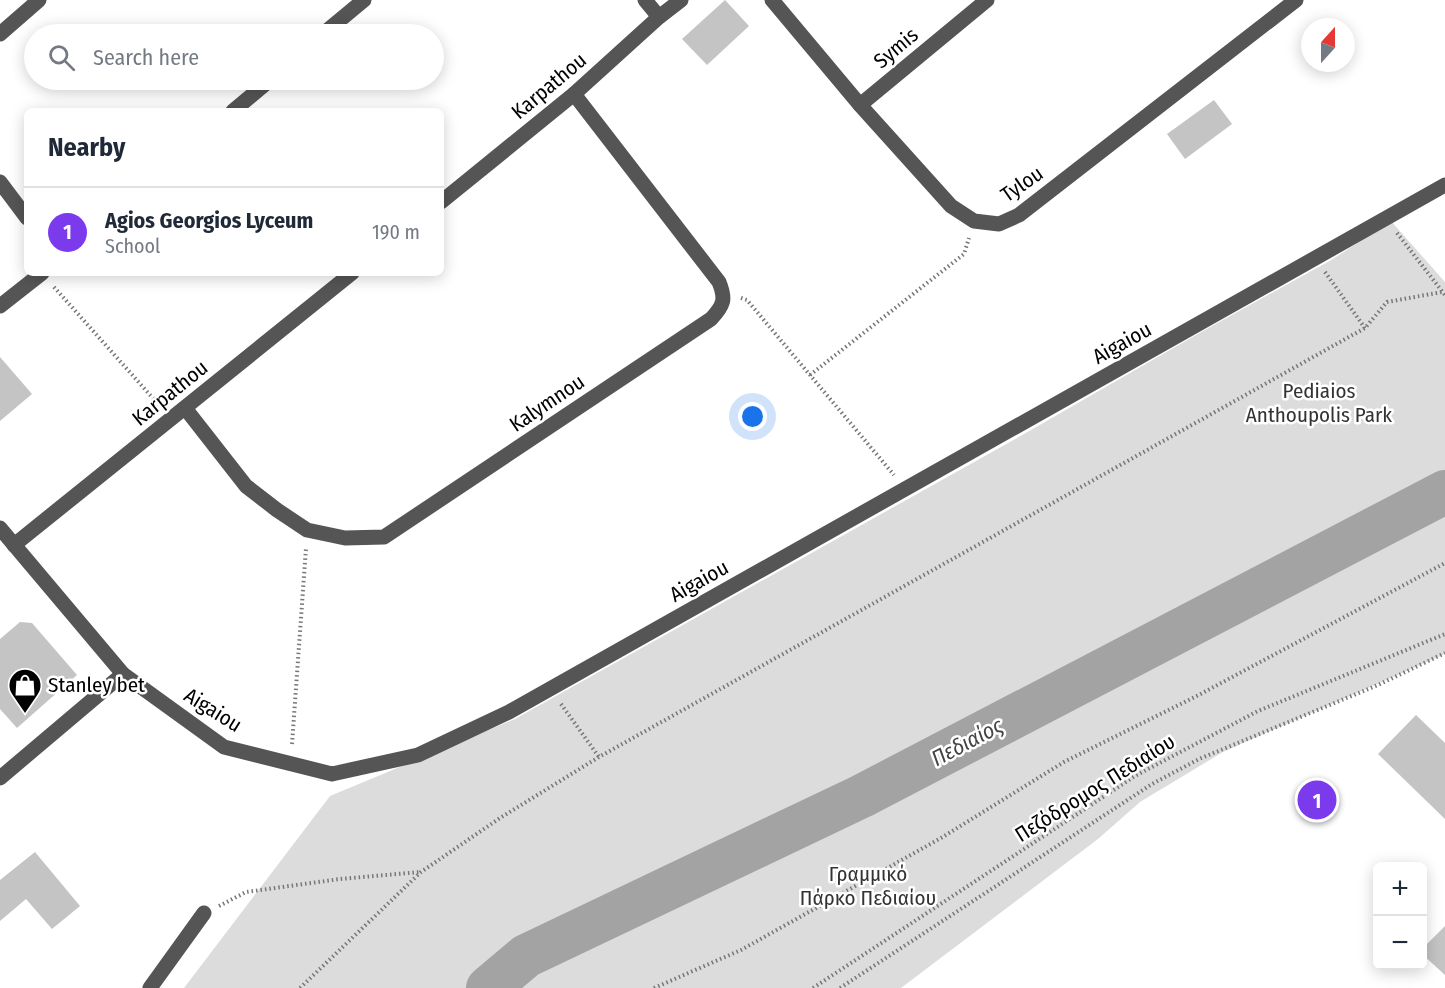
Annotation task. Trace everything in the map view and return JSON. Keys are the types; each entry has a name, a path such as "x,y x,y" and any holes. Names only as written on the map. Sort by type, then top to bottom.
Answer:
{"street":[{"path":"0,34 39,0"},
{"path":"335,24 364,0"},
{"path":"645,0 659,17"},
{"name":"Karpathou","path":"444,200 574,94 681,0"},
{"path":"772,0 860,105 951,206 974,221"},
{"name":"Symis","path":"860,105 987,0"},
{"name":"Tylou","path":"974,221 999,224 1019,215 1296,0"},
{"path":"237,108 258,90"},
{"path":"574,94 718,282 723,293"},
{"path":"0,182 24,214"},
{"name":"Aigaiou","path":"0,528 123,674 224,747 332,774 418,755 510,712 1445,185"},
{"name":"Karpathou","path":"14,545 348,276"},
{"path":"0,306 46,277"},
{"name":"Kalymnou","path":"185,408 246,486 307,530 345,538 384,537 711,319 719,312 723,303 723,293"},
{"path":"0,778 123,674"},
{"path":"150,988 204,913"}],"path":[{"path":"300,988 421,872 500,818 599,757 1365,328 1387,302 1444,294 1386,219"},
{"path":"810,375 964,254 974,221"},
{"path":"1315,258 1365,328"},
{"path":"46,277 171,419"},
{"path":"723,293 747,300 906,489"},
{"path":"291,764 307,530"},
{"path":"654,988 741,950 941,838 1064,762 1195,697 1445,563"},
{"name":"Πεζόδρομος Πεδιαίου","path":"813,988 1135,776 1258,711 1445,634"},
{"path":"840,988 1152,784 1199,759 1378,685 1445,653"},
{"path":"550,689 599,757"},
{"path":"204,913 246,892 340,879 421,872"}],"green space":[{"name":"Pediaios Anthoupolis Park","path":"1391,221 1445,282 1445,654 1223,752 1140,802 1098,839 901,988 184,988 330,796 515,719 1333,259"}],"building":[{"path":"725,0 749,26 707,65 682,39"},
{"path":"1214,100 1232,124 1185,159 1167,134"},
{"path":"0,357 32,394 0,421"},
{"path":"20,622 32,623 77,675 17,728 0,709 0,639"},
{"path":"1416,715 1445,743 1445,819 1378,754"},
{"path":"35,852 80,906 52,929 26,899 0,921 0,880"},
{"path":"1445,926 1445,975 1427,959 1427,944"}],"waterway":[{"name":"Πεδιαίος","path":"488,988 526,956 862,796 1445,492"}],"place":[{"name":"Stanley bet","path":"25,714"},
{"name":"Agios Georgios Lyceum","path":"1317,800"}],"park label":[{"name":"Γραμμικό Πάρκο Πεδιαίου","path":"868,886"}]}
